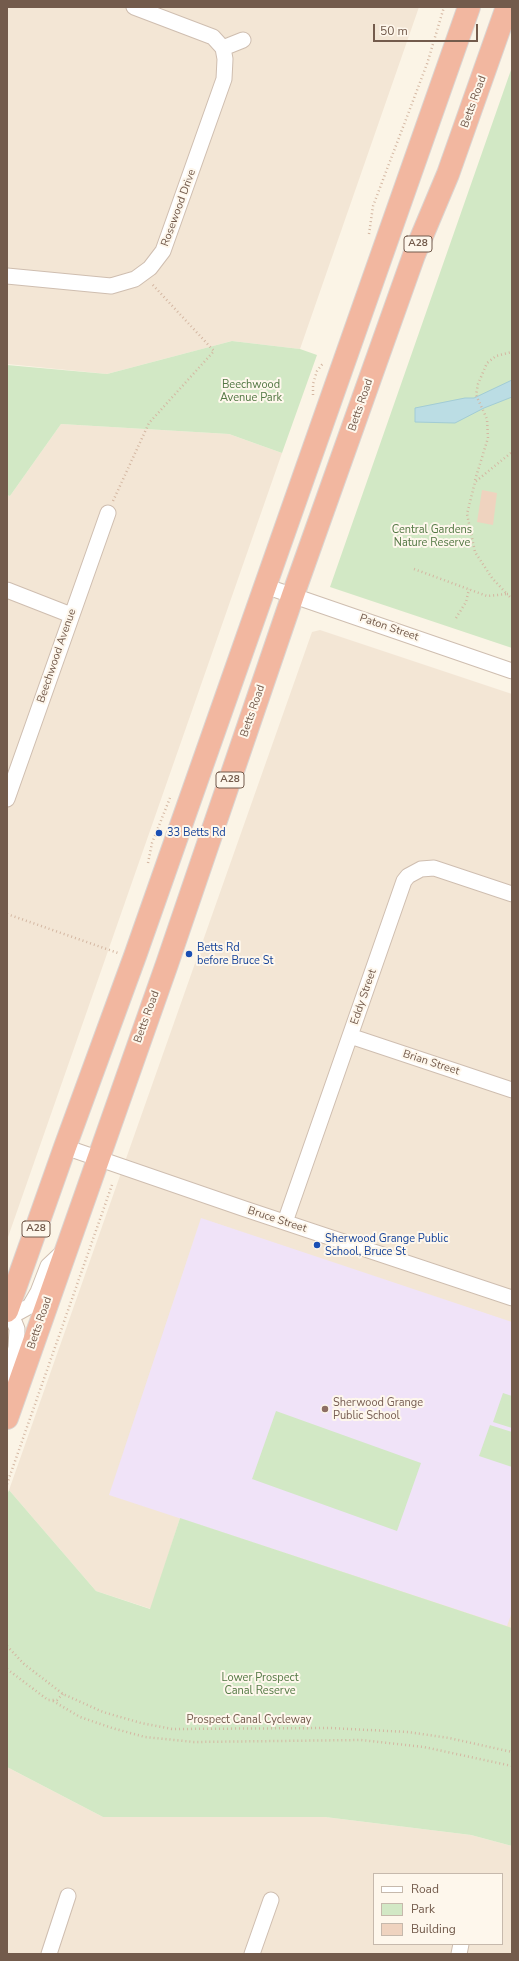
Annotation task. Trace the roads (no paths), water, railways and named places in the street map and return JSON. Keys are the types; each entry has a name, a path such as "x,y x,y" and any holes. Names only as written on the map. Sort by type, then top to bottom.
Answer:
{"highway":[{"path":"458,7 460,32"},
{"name":"A28","path":"7,1313 65,1147 135,956 469,7"},
{"name":"Betts Road","path":"10,1410 293,596 414,255 448,174 507,7"}],"street":[{"path":"134,7 207,34 213,37 223,48 243,40"},
{"name":"Rosewood Drive","path":"7,276 111,286 135,279 150,268 163,251 166,244 224,79 225,59 223,48"},
{"name":"Beechwood Avenue","path":"7,799 11,776 108,513"},
{"name":"Paton Street","path":"265,586 512,671"},
{"path":"7,590 71,615"},
{"name":"Eddy Street","path":"285,1222 401,889 408,876 421,869 434,868 512,894"},
{"name":"Brian Street","path":"350,1036 512,1090"},
{"name":"Bruce Street","path":"65,1147 512,1298"},
{"path":"7,1313 19,1312 30,1306 38,1292 48,1266 66,1249"},
{"path":"7,1313 13,1319 16,1329 16,1347 9,1381 10,1410"},
{"path":"49,1954 68,1896"},
{"path":"252,1954 271,1900"}],"water":[{"path":"512,380 512,397 484,408 455,423 415,422 415,408 465,398 474,398"}],"place":[{"name":"33 Betts Rd","path":"159,833"},
{"name":"Betts Rd before Bruce St","path":"189,954"},
{"name":"Sherwood Grange Public School, Bruce St","path":"317,1245"},
{"name":"Sherwood Grange Public School","path":"325,1409"}],"park label":[{"name":"Beechwood Avenue Park","path":"251,391"},
{"name":"Central Gardens Nature Reserve","path":"432,536"},
{"name":"Lower Prospect Canal Reserve","path":"260,1684"}]}
